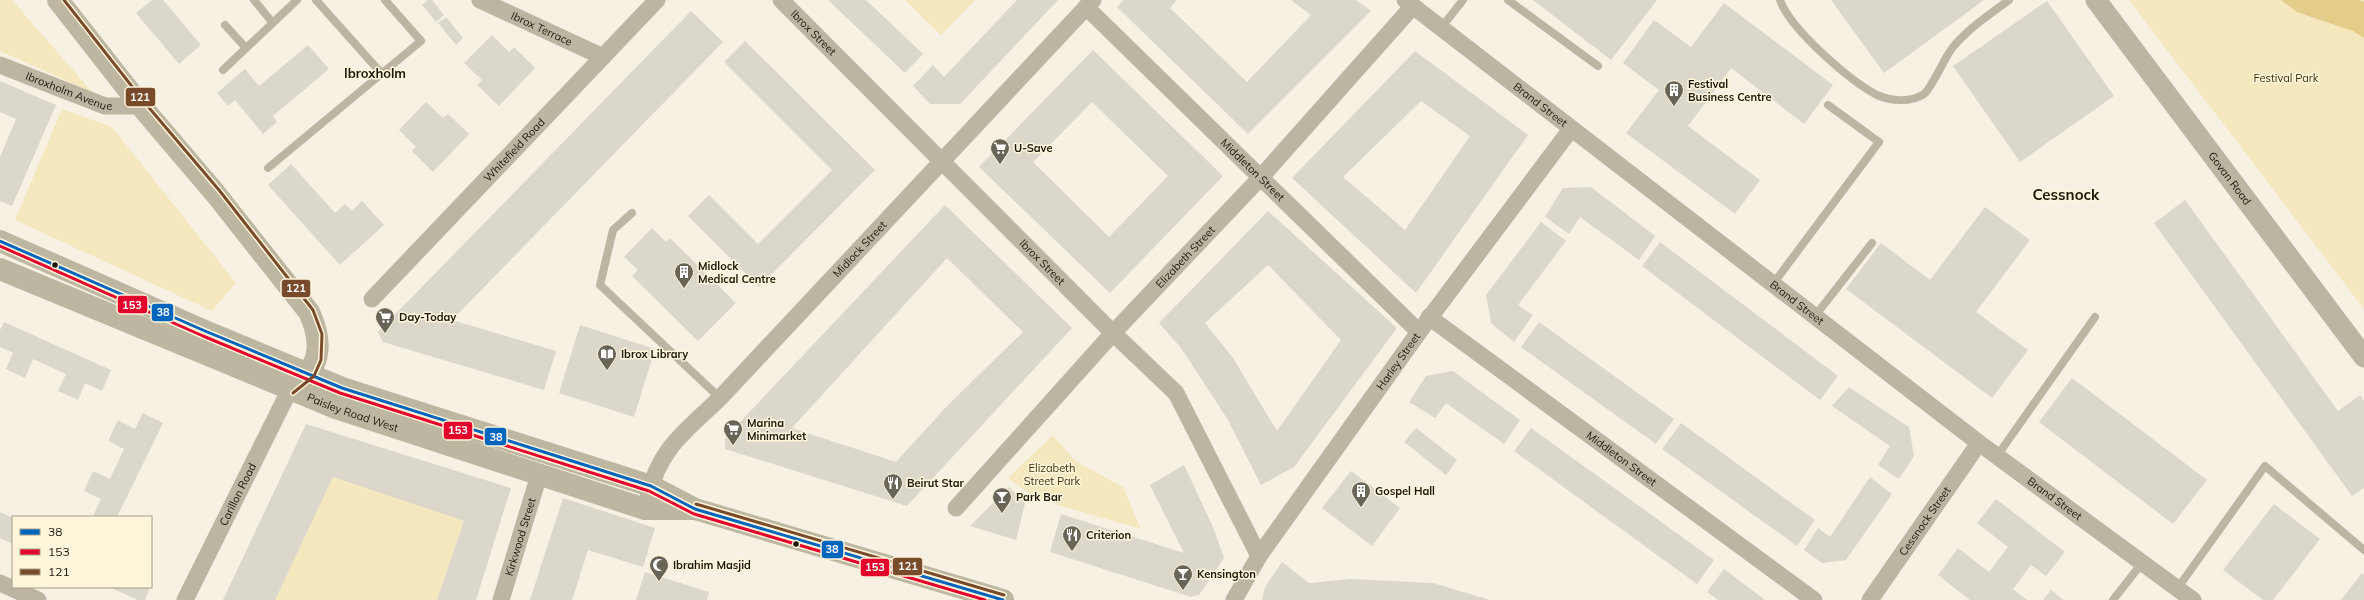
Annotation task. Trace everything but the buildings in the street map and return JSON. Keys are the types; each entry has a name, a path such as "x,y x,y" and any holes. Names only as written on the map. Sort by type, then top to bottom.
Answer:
{"main road":[{"path":"58,0 141,106 215,193 309,312 314,322 319,349 318,357 309,374 290,389"},
{"name":"Paisley Road West","path":"0,241 205,331 350,391 650,486 695,509 1003,600"},
{"name":"Paisley Road West","path":"0,269 336,408 539,475 645,508 695,509"}],"street":[{"name":"Ibrox Terrace","path":"480,0 603,57"},
{"name":"Whitefield Road","path":"372,299 657,0"},
{"name":"Ibrox Street","path":"781,0 1113,333 1176,393 1259,556"},
{"name":"Govan Road","path":"2096,0 2364,357"},
{"name":"Brand Street","path":"1412,2 1441,28 1571,129 1997,456 2193,600"},
{"name":"Elizabeth Street","path":"956,508 1113,333 1261,177 1412,2"},
{"name":"Midlock Street","path":"645,508 650,486 659,462 667,450 720,398 943,162 1090,3"},
{"name":"Middleton Street","path":"1090,3 1261,177 1419,332"},
{"name":"Ibroxholm Avenue","path":"0,65 104,106 141,106"},
{"name":"Harley Street","path":"1234,600 1259,556 1429,317 1571,129"},
{"name":"Middleton Street","path":"1429,317 1814,600"},
{"name":"Carillon Road","path":"185,600 290,389"},
{"name":"Cessnock Street","path":"1870,600 1979,442"},
{"name":"Kirkwood Street","path":"502,600 539,475"},
{"path":"0,583 38,600"}],"lane":[{"path":"254,0 272,22"},
{"path":"223,70 297,0"},
{"path":"316,0 382,74"},
{"path":"268,168 421,42 385,0"},
{"path":"1441,28 1463,0"},
{"path":"1508,0 1598,66"},
{"path":"1780,0 1804,35 1840,70 1878,95 1902,101 1924,93 1952,48 1974,26 2009,0"},
{"path":"225,25 246,48"},
{"path":"1773,284 1879,142 1828,105"},
{"path":"632,213 614,230 600,285 720,398"},
{"path":"1815,316 1872,243"},
{"path":"1997,456 2095,317"},
{"path":"2177,589 2265,466 2364,550"},
{"path":"2113,600 2142,563"}],"green space":[{"path":"0,0 12,0 92,92 0,51"},
{"path":"905,0 975,0 941,35"},
{"name":"Festival Park","path":"2129,0 2364,0 2364,309"},
{"path":"62,109 112,127 236,283 212,311 15,220"},
{"name":"Elizabeth Street Park","path":"1053,435 1075,461 1123,487 1141,529 1058,505 1029,493 1008,478"},
{"path":"333,477 464,521 437,600 275,600"}],"shaded area":[{"path":"2281,0 2359,0 2364,2 2364,38 2353,31 2297,12"}],"transit line":[{"name":"121","path":"64,0 145,103 219,190 313,310 322,334 321,360 314,376 293,393"},
{"name":"38","path":"0,241 205,331 342,388 651,486 695,509 1003,600"},
{"name":"153","path":"0,246 203,336 340,393 649,491 694,514 985,600"},
{"name":"121","path":"696,504 1004,595"}],"place":[{"name":"Festival Business Centre","path":"1674,107"},
{"name":"U-Save","path":"1000,165"},
{"name":"Midlock Medical Centre","path":"684,289"},
{"name":"Day-Today","path":"385,334"},
{"name":"Ibrox Library","path":"607,371"},
{"name":"Marina Minimarket","path":"733,446"},
{"name":"Beirut Star","path":"893,500"},
{"name":"Gospel Hall","path":"1361,508"},
{"name":"Park Bar","path":"1002,514"},
{"name":"Criterion","path":"1072,552"},
{"name":"Ibrahim Masjid","path":"659,582"},
{"name":"Kensington","path":"1183,591"}],"district":[{"name":"Ibroxholm","path":"375,73"},
{"name":"Cessnock","path":"2066,195"}]}
